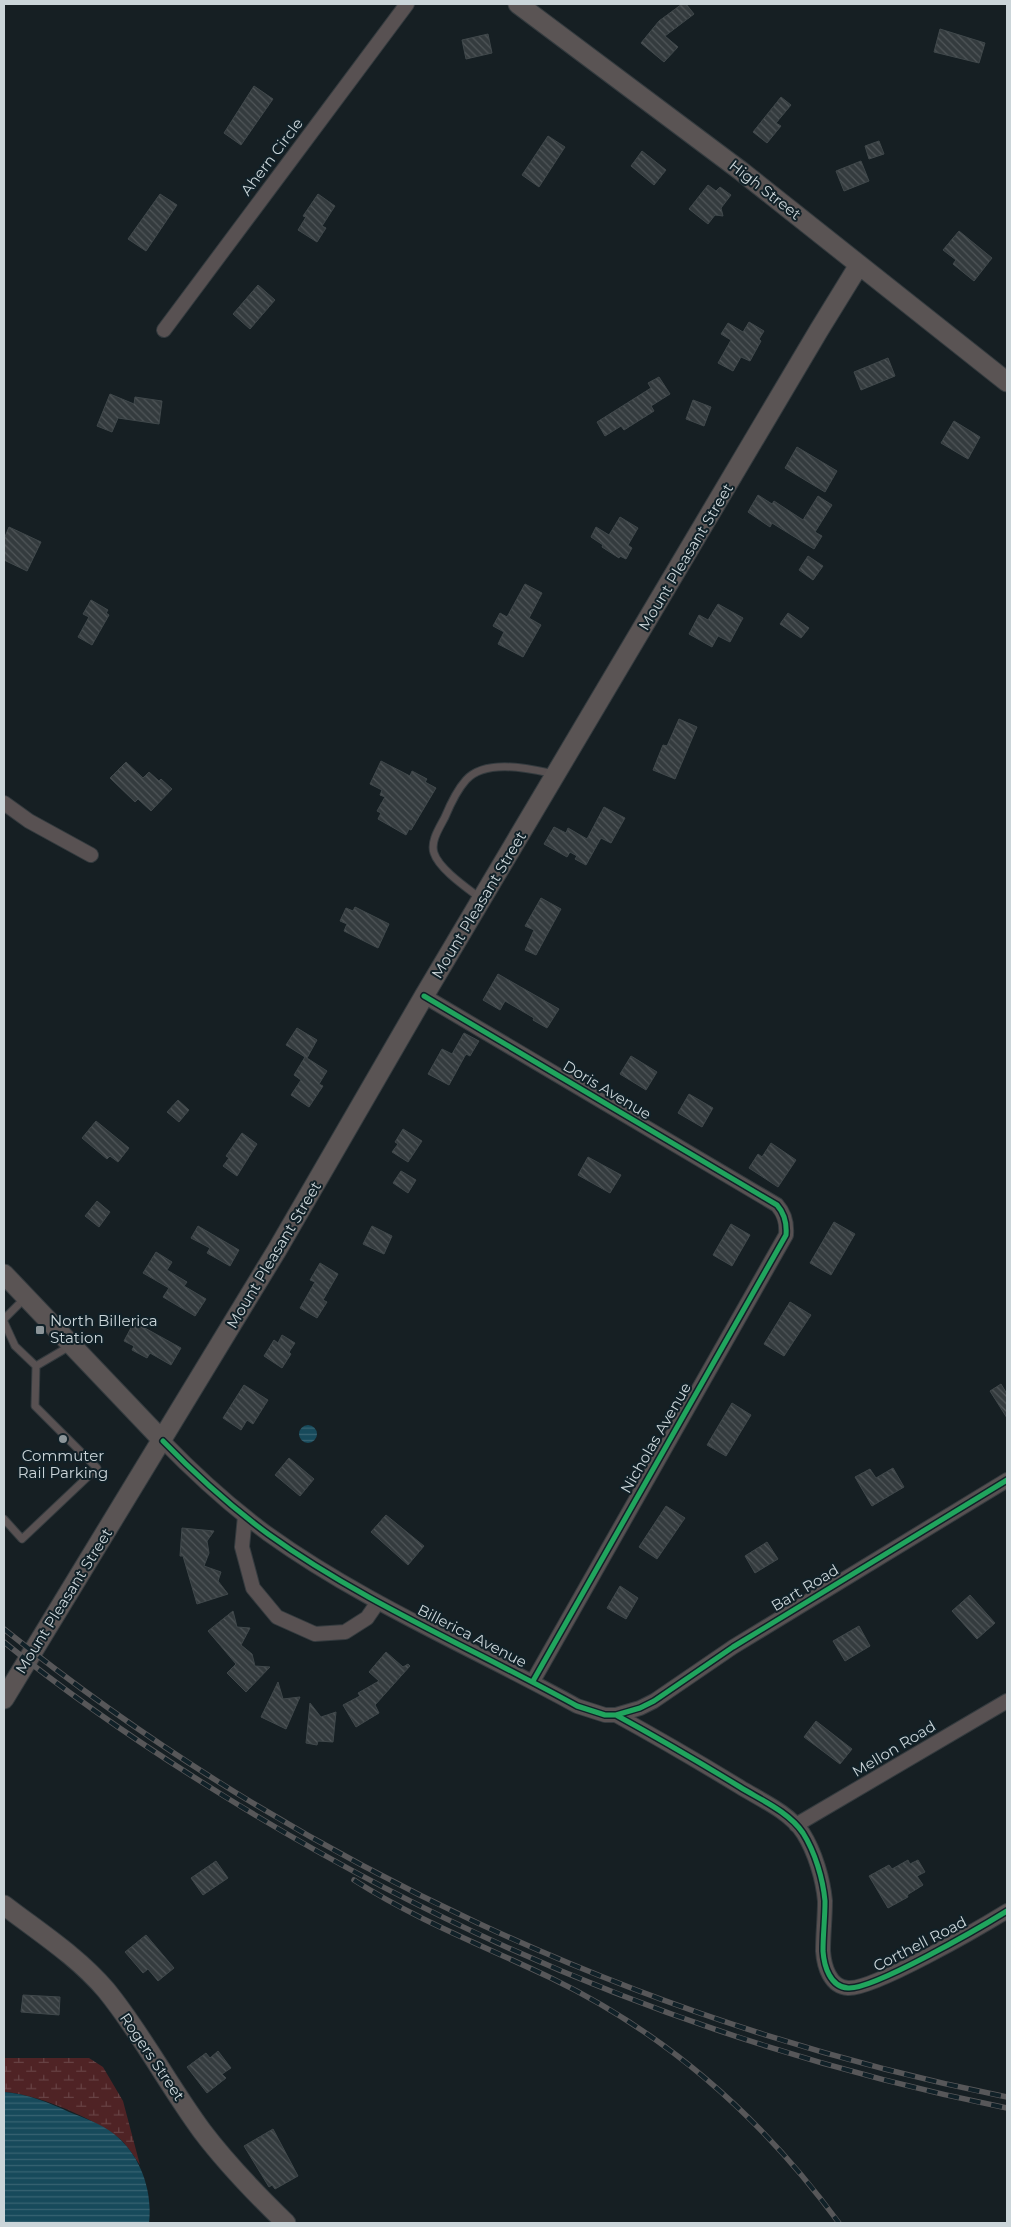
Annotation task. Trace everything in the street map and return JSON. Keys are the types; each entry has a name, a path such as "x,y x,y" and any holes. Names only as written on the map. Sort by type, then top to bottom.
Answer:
{"main road":[{"name":"High Street","path":"518,4 741,171 1007,382"},
{"name":"Mount Pleasant Street","path":"5,1695 163,1441 818,330 859,265"},
{"name":"Billerica Avenue","path":"4,1274 163,1441"},
{"name":"Rogers Street","path":"4,1906 68,1953 105,1989 137,2032 202,2132 237,2173 286,2223"}],"street":[{"name":"Ahern Circle","path":"164,330 407,4"},
{"path":"4,803 29,821 91,855"},
{"name":"Doris Avenue","path":"424,996 777,1205"},
{"name":"Nicholas Avenue","path":"533,1682 786,1235 785,1218 777,1205"},
{"name":"Billerica Avenue","path":"163,1441 206,1484 244,1516 293,1551 378,1602 577,1706 605,1715 616,1715 675,1748 782,1813 796,1825 810,1847 821,1881 824,1900 824,1957 829,1974 834,1982 840,1986"},
{"name":"Bart Road","path":"616,1715 640,1708 654,1701 733,1647 1007,1480"},
{"path":"244,1516 242,1547 254,1588 276,1617 315,1634 345,1632 367,1618 378,1602"},
{"name":"Mellon Road","path":"796,1825 1007,1700"},
{"name":"Corthell Road","path":"840,1986 848,1988 874,1982 975,1930 1007,1911"}],"lane":[{"path":"482,900 445,868 437,859 433,850 434,839 448,809 466,780 476,773 501,767 522,767 557,774"},
{"path":"4,1519 22,1539 98,1468 35,1406 36,1366 15,1346 4,1320 26,1297"},
{"path":"36,1366 72,1345"}],"green space":[{"path":"4,2058 89,2058 103,2067 123,2101 140,2165 120,2139 88,2119 45,2101 4,2092"}],"water":[{"path":"308,1425 314,1428 317,1434 314,1440 308,1443 302,1440 299,1434 302,1428"},
{"path":"4,2092 45,2102 93,2122 104,2127 123,2142 138,2163 147,2186 150,2211 149,2223 4,2223"}],"building":[{"path":"682,4 686,4 694,14 665,36 678,47 664,62 641,43 659,21"},
{"path":"940,29 985,43 979,63 934,52"},
{"path":"488,34 492,53 466,59 462,40"},
{"path":"254,86 273,99 241,145 224,133"},
{"path":"781,97 791,105 776,123 781,126 767,143 753,132"},
{"path":"548,136 565,147 539,187 522,175"},
{"path":"879,141 884,154 869,159 865,146"},
{"path":"642,151 666,170 654,185 631,166"},
{"path":"861,161 869,181 844,191 836,171"},
{"path":"708,185 716,191 720,187 731,195 721,208 723,216 715,215 708,224 689,209"},
{"path":"160,194 177,205 146,251 128,239"},
{"path":"318,194 335,206 322,226 326,228 317,242 298,230 306,217 303,216"},
{"path":"959,231 992,258 974,281 953,264 956,260 943,250"},
{"path":"258,285 275,300 250,329 233,314"},
{"path":"749,322 764,331 759,339 761,341 750,361 741,357 733,371 718,363 731,340 721,334 728,323 743,332"},
{"path":"888,358 895,376 861,390 854,372"},
{"path":"659,377 670,394 651,406 654,411 624,430 621,426 605,436 597,422 651,388 648,383"},
{"path":"110,394 134,404 135,397 162,401 159,424 118,418 112,432 97,426"},
{"path":"693,400 711,407 704,426 686,419"},
{"path":"954,421 980,437 968,459 941,443"},
{"path":"797,447 837,471 825,492 785,468"},
{"path":"758,495 772,504 774,501 803,520 818,496 832,505 815,532 822,536 814,549 772,523 770,527 748,512"},
{"path":"620,517 638,528 628,545 632,548 626,559 620,556 619,558 591,537 596,527 609,535"},
{"path":"9,527 41,542 27,571 4,560 4,539"},
{"path":"808,556 823,566 813,580 799,570"},
{"path":"525,584 542,593 529,618 541,625 523,657 498,644 504,632 493,626 500,613 507,617"},
{"path":"91,600 108,610 106,613 109,615 92,645 78,637 89,617 83,614"},
{"path":"718,604 743,618 730,642 718,636 712,647 689,634 699,615 708,620"},
{"path":"788,613 809,628 801,638 780,624"},
{"path":"679,719 697,727 675,779 653,770 663,745 667,746"},
{"path":"381,761 410,776 412,771 427,779 425,782 436,788 411,830 409,829 406,835 378,819 381,813 377,811 385,797 380,795 382,790 370,784"},
{"path":"126,762 143,778 149,772 159,781 161,779 172,789 151,811 138,799 135,802 110,778"},
{"path":"604,807 625,818 611,843 601,838 586,865 575,859 577,856 570,852 567,857 544,844 554,827 566,833 568,828 587,839"},
{"path":"541,898 561,909 536,955 525,950 534,930 525,926"},
{"path":"355,907 389,924 378,948 344,931 347,924 340,921 346,908 353,911"},
{"path":"498,974 559,1009 547,1028 505,1001 500,1010 483,1000"},
{"path":"297,1028 317,1040 307,1058 327,1071 319,1084 323,1086 309,1107 291,1095 301,1080 294,1075 305,1057 286,1045"},
{"path":"464,1033 479,1041 470,1056 466,1054 449,1085 428,1074 442,1049 452,1054"},
{"path":"631,1056 657,1072 646,1090 620,1074"},
{"path":"689,1094 713,1108 702,1127 678,1113"},
{"path":"178,1100 189,1110 179,1122 167,1112"},
{"path":"96,1121 129,1148 118,1162 110,1156 107,1159 82,1138"},
{"path":"403,1129 422,1141 408,1162 392,1152 398,1144 395,1142"},
{"path":"242,1133 257,1144 237,1176 223,1166 229,1158 226,1156"},
{"path":"771,1143 796,1160 778,1187 749,1168 758,1154 762,1157"},
{"path":"588,1157 621,1175 610,1193 578,1175"},
{"path":"401,1171 416,1180 408,1193 393,1183"},
{"path":"97,1201 110,1212 99,1227 85,1216"},
{"path":"834,1222 855,1234 831,1275 810,1263"},
{"path":"731,1224 750,1235 732,1266 713,1255"},
{"path":"198,1226 239,1250 230,1266 207,1253 210,1248 191,1238"},
{"path":"372,1226 392,1236 384,1254 363,1244"},
{"path":"156,1252 172,1262 167,1270 187,1282 184,1286 206,1299 195,1316 163,1297 169,1288 143,1273"},
{"path":"320,1263 338,1274 323,1300 327,1302 317,1318 300,1308 315,1282 310,1280"},
{"path":"790,1302 811,1315 784,1356 764,1344"},
{"path":"134,1322 181,1348 171,1365 150,1353 147,1358 132,1350 134,1346 124,1341"},
{"path":"282,1335 295,1343 289,1352 291,1354 282,1368 264,1356 274,1340 278,1343"},
{"path":"1001,1384 1007,1394 1007,1418 990,1391"},
{"path":"244,1385 268,1400 253,1424 247,1420 241,1430 223,1418"},
{"path":"732,1403 751,1415 726,1456 707,1445"},
{"path":"289,1458 314,1479 300,1496 275,1475"},
{"path":"893,1468 904,1487 872,1506 855,1477 870,1469 876,1478"},
{"path":"666,1506 685,1518 657,1559 639,1547"},
{"path":"386,1515 424,1546 408,1565 371,1532"},
{"path":"182,1528 214,1531 207,1541 209,1553 204,1566 221,1572 218,1581 228,1594 197,1604 183,1556 180,1556"},
{"path":"767,1542 778,1559 755,1573 745,1556"},
{"path":"620,1586 638,1598 626,1619 607,1608"},
{"path":"970,1595 995,1623 977,1639 952,1611"},
{"path":"233,1611 237,1627 250,1628 241,1645 252,1654 255,1666 270,1667 246,1692 227,1673 236,1664 208,1631"},
{"path":"859,1626 870,1646 845,1661 833,1641"},
{"path":"386,1652 403,1667 408,1664 410,1666 375,1705 379,1713 356,1727 343,1705 360,1696 358,1693 379,1681 369,1672"},
{"path":"278,1682 283,1699 300,1697 286,1729 261,1717"},
{"path":"310,1703 321,1717 336,1712 333,1742 318,1741 317,1745 306,1743"},
{"path":"816,1721 852,1749 840,1764 804,1737"},
{"path":"908,1860 910,1864 918,1860 925,1872 917,1876 923,1885 907,1895 908,1897 888,1908 869,1876 889,1865 892,1869"},
{"path":"216,1861 228,1878 203,1895 191,1878"},
{"path":"146,1935 174,1968 158,1981 148,1969 143,1973 125,1952"},
{"path":"23,1995 60,1997 59,2015 21,2012"},
{"path":"218,2051 231,2068 222,2074 226,2078 207,2093 187,2067 206,2053 210,2058"},
{"path":"273,2129 298,2176 275,2189 272,2185 269,2187 244,2146"}],"railway":[{"path":"4,1629 115,1713 232,1790 353,1860 478,1923 606,1978 738,2026 871,2065 1007,2097"},
{"path":"4,1642 57,1684 112,1723 224,1796 315,1850 409,1900 504,1946 602,1987 701,2024 801,2057 903,2085 1007,2108"},
{"path":"354,1880 402,1908 594,2000 634,2025 710,2082 745,2115 810,2185 839,2223"}],"cycle path":[{"path":"424,996 777,1205 784,1215 786,1223 786,1235 533,1681"},
{"path":"163,1441 240,1512 268,1534 342,1582 577,1706 605,1715 616,1715 678,1750 790,1819 803,1833 815,1857 825,1901 824,1957 829,1975 832,1980 842,1987 861,1986 902,1969 1007,1911"},
{"path":"616,1715 640,1708 654,1701 733,1647 1007,1480"}],"place":[{"name":"North Billerica Station","path":"40,1330"},
{"name":"Commuter Rail Parking","path":"63,1439"}]}
